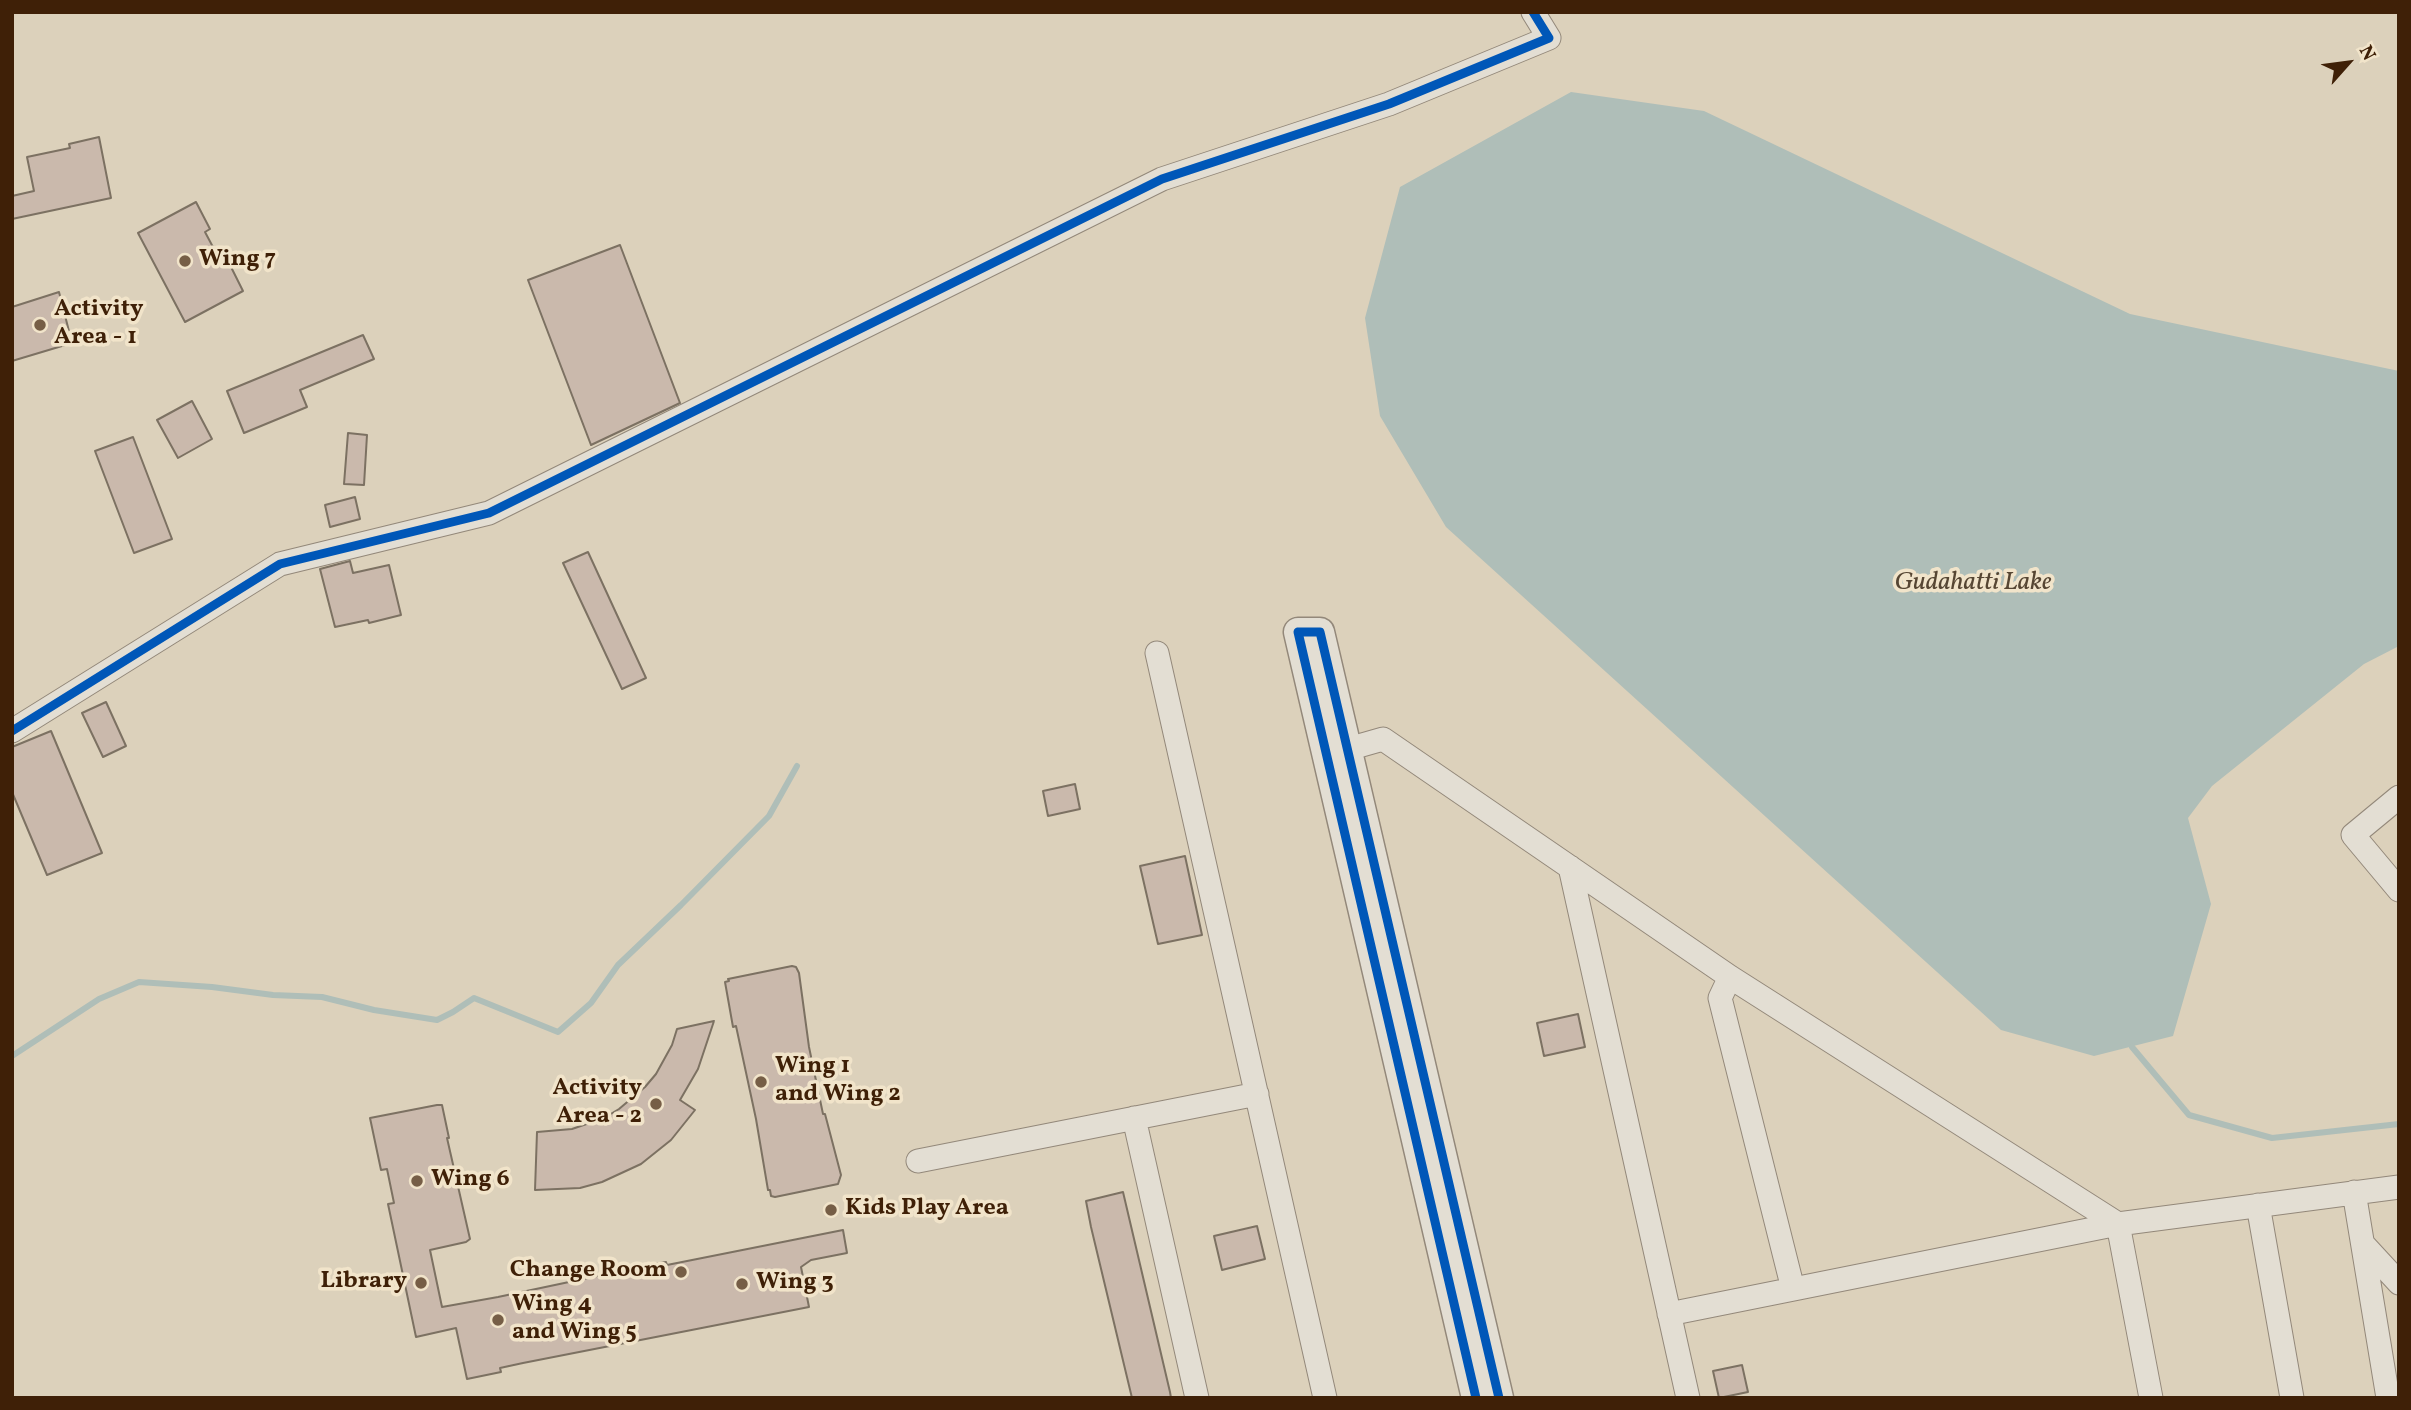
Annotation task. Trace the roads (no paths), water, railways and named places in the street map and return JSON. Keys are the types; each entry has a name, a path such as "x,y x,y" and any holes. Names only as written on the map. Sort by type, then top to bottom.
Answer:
{"street":[{"path":"12,731 280,564 489,513 1161,179 1388,104 1549,38 1533,12"},
{"path":"1476,1398 1298,632 1320,632 1499,1398"},
{"path":"1157,653 1325,1398"},
{"path":"1348,749 1383,738 1730,977 2118,1224 2151,1398"},
{"path":"2399,797 2353,835 2399,890"},
{"path":"1570,867 1688,1398"},
{"path":"1730,977 1720,998 1793,1289"},
{"path":"918,1161 1257,1094"},
{"path":"1134,1118 1197,1398"},
{"path":"1670,1314 2118,1224 2399,1187"},
{"path":"2354,1192 2388,1398"},
{"path":"2258,1205 2292,1398"},
{"path":"2363,1244 2399,1283"}],"water":[{"name":"Gudahatti Lake","path":"1571,92 1704,111 2130,314 2399,371 2399,646 2364,664 2212,786 2188,818 2211,904 2173,1036 2094,1056 2001,1030 1446,527 1380,416 1365,318 1400,187"}],"waterway":[{"path":"12,1056 99,999 139,982 322,997 374,1010 437,1020 474,998 558,1032 591,1003 618,965 769,816 797,766"},
{"path":"2132,1047 2189,1115 2272,1138 2399,1124"}],"place":[{"name":"Wing 7","path":"185,261"},
{"name":"Activity Area - 1","path":"40,325"},
{"name":"Wing 1 and Wing 2","path":"761,1082"},
{"name":"Activity Area - 2","path":"656,1104"},
{"name":"Wing 6","path":"417,1181"},
{"name":"Kids Play Area","path":"831,1210"},
{"name":"Change Room","path":"681,1272"},
{"name":"Library","path":"421,1283"},
{"name":"Wing 3","path":"742,1284"},
{"name":"Wing 4 and Wing 5","path":"498,1320"}]}
